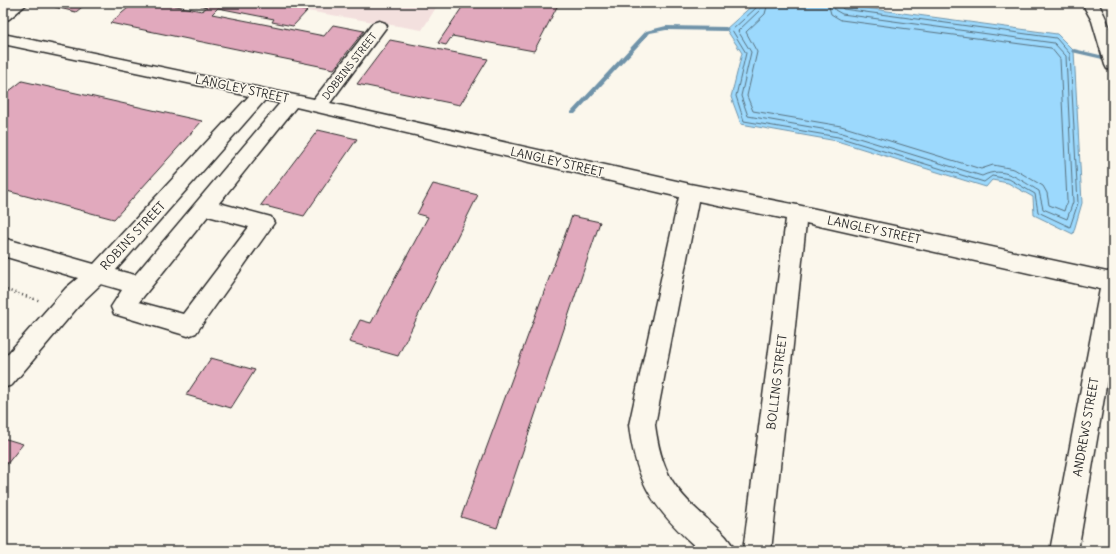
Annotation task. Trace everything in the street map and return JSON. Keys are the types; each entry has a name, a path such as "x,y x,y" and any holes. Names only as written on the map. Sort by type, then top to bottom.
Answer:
{"street":[{"path":"3,16 20,3"},
{"path":"1090,3 1106,17 1113,65"},
{"name":"DOBBINS STREET","path":"318,106 379,26"},
{"name":"LANGLEY STREET","path":"3,40 261,93 690,192 797,213 1112,281"},
{"name":"ROBINS STREET","path":"3,377 63,308 110,263 261,93"},
{"path":"204,207 264,223 188,326 122,307 139,286 292,100"},
{"path":"690,192 642,425 643,440 649,468 656,482 673,508 721,551"},
{"name":"BOLLING STREET","path":"757,551 797,213"},
{"path":"3,247 139,286"},
{"name":"ANDREWS STREET","path":"1064,551 1112,281"}],"path":[{"path":"3,289 63,308"}],"shaded area":[{"path":"280,3 439,3 422,30 277,6"}],"water":[{"path":"755,3 829,3 1057,34 1074,51 1082,203 1073,234 1034,215 1033,197 1008,183 992,180 986,187 837,141 741,124 731,97 742,53 726,29"}],"building":[{"path":"61,3 87,3 76,12 55,7"},
{"path":"134,3 161,3 202,11 207,7 188,3 298,3 293,8 307,11 293,26 272,22 274,19 218,8 212,14 324,36 333,25 364,31 334,69 110,23"},
{"path":"465,3 559,3 534,51 452,36 446,45 438,43"},
{"path":"565,3 589,3 587,7"},
{"path":"390,40 488,59 460,105 357,84"},
{"path":"22,81 202,121 114,219 3,190 3,96"},
{"path":"318,130 357,139 304,216 261,205"},
{"path":"433,184 478,195 398,356 349,342 360,320 371,323 428,217 417,214"},
{"path":"572,216 600,222 497,528 461,517"},
{"path":"211,358 255,370 231,408 186,395"},
{"path":"3,438 23,444 3,469"}],"waterway":[{"path":"573,113 648,32 666,28 726,29"},
{"path":"1074,51 1111,59"}]}
